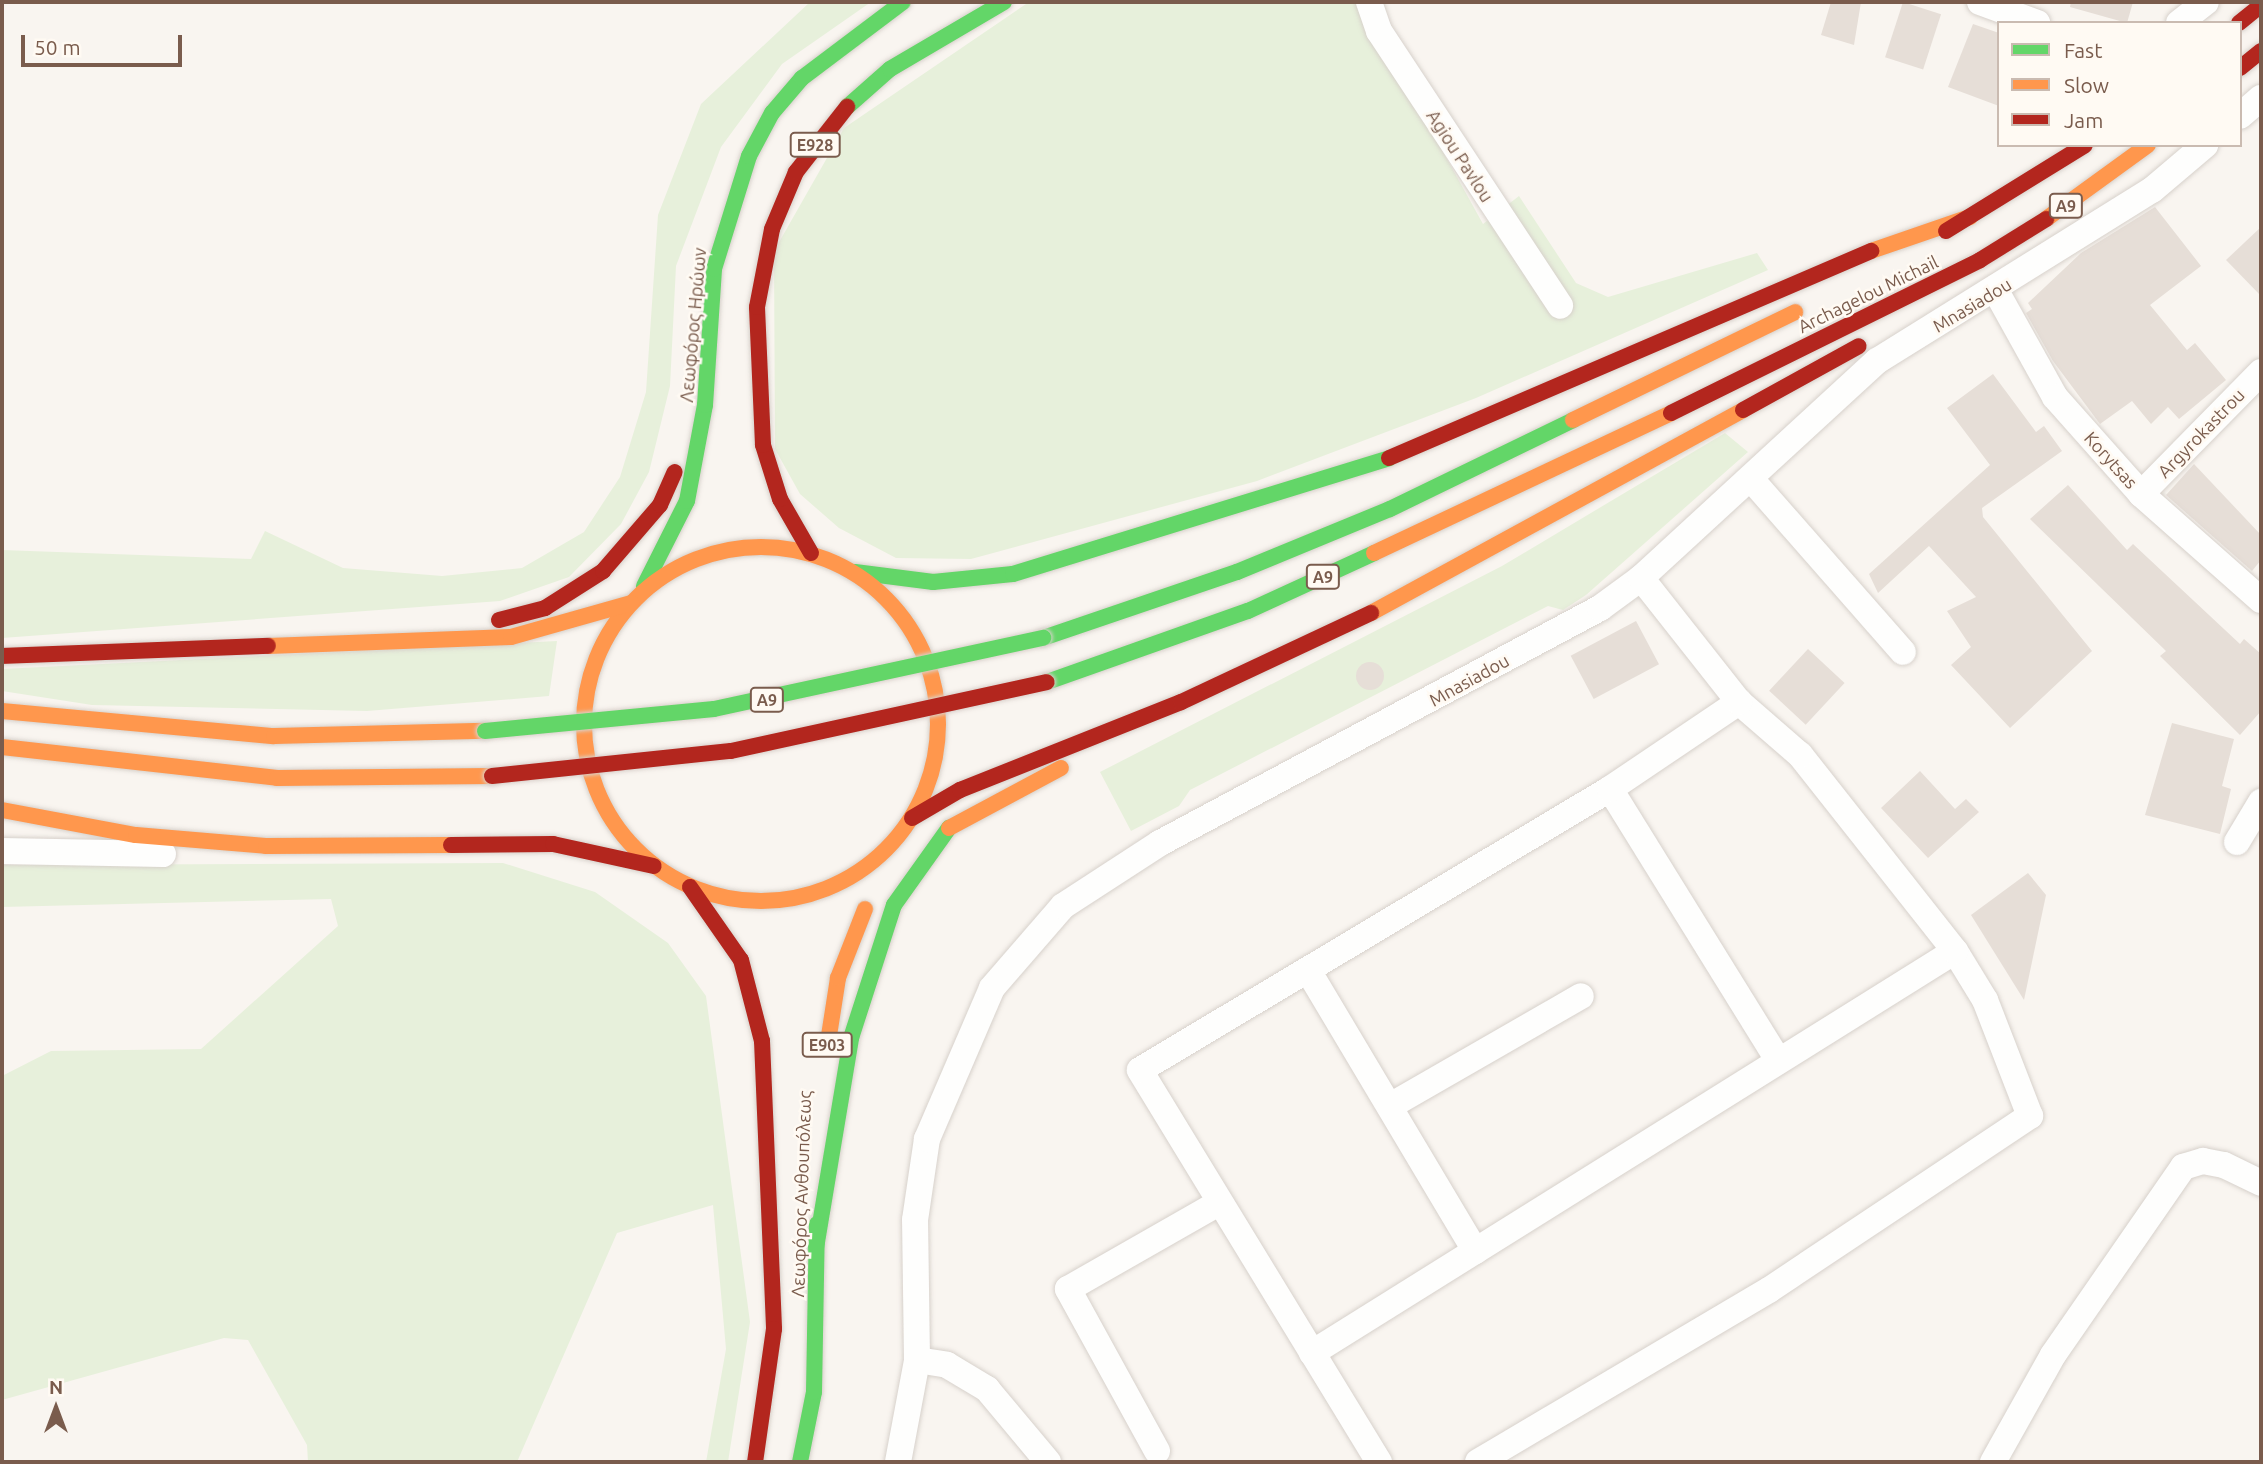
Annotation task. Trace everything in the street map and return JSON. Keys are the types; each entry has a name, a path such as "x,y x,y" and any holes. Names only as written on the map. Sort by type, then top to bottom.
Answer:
{"main road":[{"name":"Λεωφόρος Ηρώων","path":"654,866 627,841 597,796 584,746 583,704 593,666 644,586 687,501 705,405 708,334 724,221 772,113 860,28 903,2"},
{"name":"E928","path":"811,553 780,499 763,445 757,307 772,229 796,172 834,118 890,69 1004,2"},
{"path":"2241,21 2261,5"},
{"path":"2242,66 2261,51"},
{"name":"Archagelou Michail","path":"1889,264 2082,147"},
{"name":"Archagelou Michail","path":"2,747 277,778 492,776 731,751 1047,682 1248,611 1591,453 1980,260 2104,182 2146,147"},
{"path":"644,586 714,553 763,546 811,553 855,572 933,582 1013,574 1292,492 1442,438 1862,254 1969,217"},
{"path":"1895,324 1980,260"},
{"name":"Archagelou Michail","path":"2,711 274,736 485,731 714,709 874,680 1044,638 1237,572 1581,417 1817,302"},
{"path":"355,644 511,618 577,592 603,571 660,505 682,454 708,334"},
{"path":"816,1248 850,1038 880,940 912,874 947,829 970,813 1181,702 1412,594 1872,338"},
{"path":"2,810 124,834 266,846 553,844 654,866 690,887 730,899 804,896 853,877 886,851 912,818 930,782 939,738 935,687 912,628 855,572"},
{"path":"2,656 511,637 631,603"},
{"path":"912,818 960,790 1181,702"},
{"name":"Λεωφόρος Ανθουπόλεως","path":"800,1462 814,1392 816,1248 825,1074 838,978 886,851"},
{"name":"Λεωφόρος Ανθουπόλεως","path":"690,887 741,960 762,1041 774,1329 755,1462"}],"street":[{"name":"Agiou Pavlou","path":"1369,2 1380,31 1560,306"},
{"path":"1980,2 2032,21"},
{"path":"2182,21 2206,2"},
{"path":"2242,114 2261,98"},
{"name":"Mnasiadou","path":"898,1462 917,1360 915,1220 928,1139 992,988 1063,906 1160,843 1600,608 1642,578 1877,361 1996,291 2152,190 2203,147"},
{"name":"Korytsas","path":"1996,291 2055,397 2141,494 2261,600"},
{"name":"Argyrokastrou","path":"2141,494 2261,372"},
{"path":"1751,479 1903,652"},
{"path":"1478,1462 1769,1290 2030,1116 1985,1000 1955,951 1800,755 1739,702 1642,578"},
{"path":"1379,1462 1140,1070 1309,972 1610,789 1739,702"},
{"path":"1610,789 1778,1060"},
{"path":"2237,842 2261,802"},
{"path":"2,851 169,854 266,846"},
{"path":"1312,1353 1955,951"},
{"path":"1309,972 1475,1251"},
{"path":"1390,1106 1581,996"},
{"path":"1993,1462 2053,1355 2183,1167 2203,1161 2224,1165 2261,1183"},
{"path":"1157,1451 1068,1289 1219,1203"},
{"path":"917,1360 947,1365 987,1389 1048,1462"}],"green space":[{"path":"810,2 871,2 782,64 721,147 676,266 670,386 649,472 621,524 569,577 500,601 2,638 2,550 251,559 265,531 343,568 442,576 522,568 584,532 620,477 646,392 658,215 701,104"},
{"path":"1029,2 1360,2 1483,224 1519,196 1576,283 1608,297 1757,253 1768,270 1476,398 1257,481 971,559 896,558 839,528 800,494 775,449 774,251 844,128"},
{"path":"1725,433 1748,452 1586,595 1563,610 1548,606 1190,790 1179,806 1131,831 1100,772 1502,566"},
{"path":"557,641 549,696 367,711 92,705 2,691 2,669"},
{"path":"503,863 595,892 668,943 706,996 750,1322 728,1462 706,1462 726,1349 713,1205 617,1233 517,1462 308,1462 307,1445 248,1340 224,1338 2,1400 2,1076 51,1051 201,1049 338,926 331,899 2,907 2,865"}],"building":[{"path":"1831,2 1861,2 1854,45 1821,35"},
{"path":"1903,2 1941,14 1923,70 1885,57"},
{"path":"2071,2 2133,2 2128,21 2070,7"},
{"path":"1973,24 1997,32 1997,105 1948,87"},
{"path":"2155,207 2201,266 2150,305 2187,350 2195,343 2226,380 2179,419 2168,407 2151,424 2132,401 2100,424 2053,361 2026,313 2032,309 2028,303 2081,253"},
{"path":"2261,227 2261,296 2226,260"},
{"path":"1993,374 2036,432 2044,426 2062,451 1982,508 1983,517 2092,651 2010,728 1951,665 1971,647 1947,611 1976,597 1929,546 1878,593 1869,574 1990,465 1947,408"},
{"path":"2194,464 2261,535 2261,560 2252,571 2166,495"},
{"path":"2068,485 2127,550 2133,544 2240,644 2244,639 2261,654 2261,711 2240,735 2160,656 2166,651 2030,519"},
{"path":"1636,621 1659,664 1594,699 1571,656"},
{"path":"1808,649 1845,683 1806,725 1769,691"},
{"path":"1370,662 1380,666 1384,676 1380,686 1370,690 1360,686 1356,676 1360,666"},
{"path":"2172,723 2234,739 2222,786 2231,789 2220,834 2145,815"},
{"path":"1920,771 1955,809 1966,799 1979,812 1928,858 1881,808"},
{"path":"2028,873 2046,895 2024,1000 1971,915"}],"traffic: fast":[{"path":"644,586 687,501 705,405 714,269 749,156 772,113 802,78 903,2"},
{"path":"847,107 890,69 1004,2"},
{"path":"1043,638 1237,572 1390,509 1573,420"},
{"path":"855,572 933,582 1013,574 1389,458"},
{"path":"1047,682 1248,611 1374,553"},
{"path":"485,731 714,709 1043,638"},
{"path":"816,1248 851,1038 894,905 949,828"},
{"path":"800,1462 814,1392 817,1224"}],"traffic: slow":[{"path":"2046,219 2145,147"},
{"path":"1871,251 1970,217"},
{"path":"1573,420 1795,312"},
{"path":"1371,613 1743,410"},
{"path":"1374,553 1671,413"},
{"path":"744,547 778,547 813,554 845,567 874,587 898,611 918,640 931,672 938,707 938,724 938,741 931,776 918,808 898,837 874,861 845,881 813,894 778,901 744,901 709,894 677,881 648,861 624,837 604,808 591,776 584,741 584,707 591,672 604,640 624,611 648,587 677,567 709,554 744,547"},
{"path":"268,646 511,637 631,603"},
{"path":"2,711 274,736 485,731"},
{"path":"2,747 277,778 492,776"},
{"path":"949,828 1061,768"},
{"path":"2,810 136,835 266,846 451,845"},
{"path":"828,1042 838,978 865,909"}],"traffic: jam":[{"path":"2241,21 2261,5"},
{"path":"2242,66 2261,51"},
{"path":"811,553 780,499 763,445 757,307 772,229 796,172 847,107"},
{"path":"1946,231 2082,147"},
{"path":"1671,413 1980,260 2046,219"},
{"path":"1389,458 1871,251"},
{"path":"1743,410 1859,346"},
{"path":"499,620 545,608 603,571 660,505 675,472"},
{"path":"912,818 960,790 1181,702 1371,613"},
{"path":"2,656 268,646"},
{"path":"492,776 731,751 1047,682"},
{"path":"451,845 553,844 654,866"},
{"path":"690,887 741,960 762,1041 774,1329 755,1462"}]}
